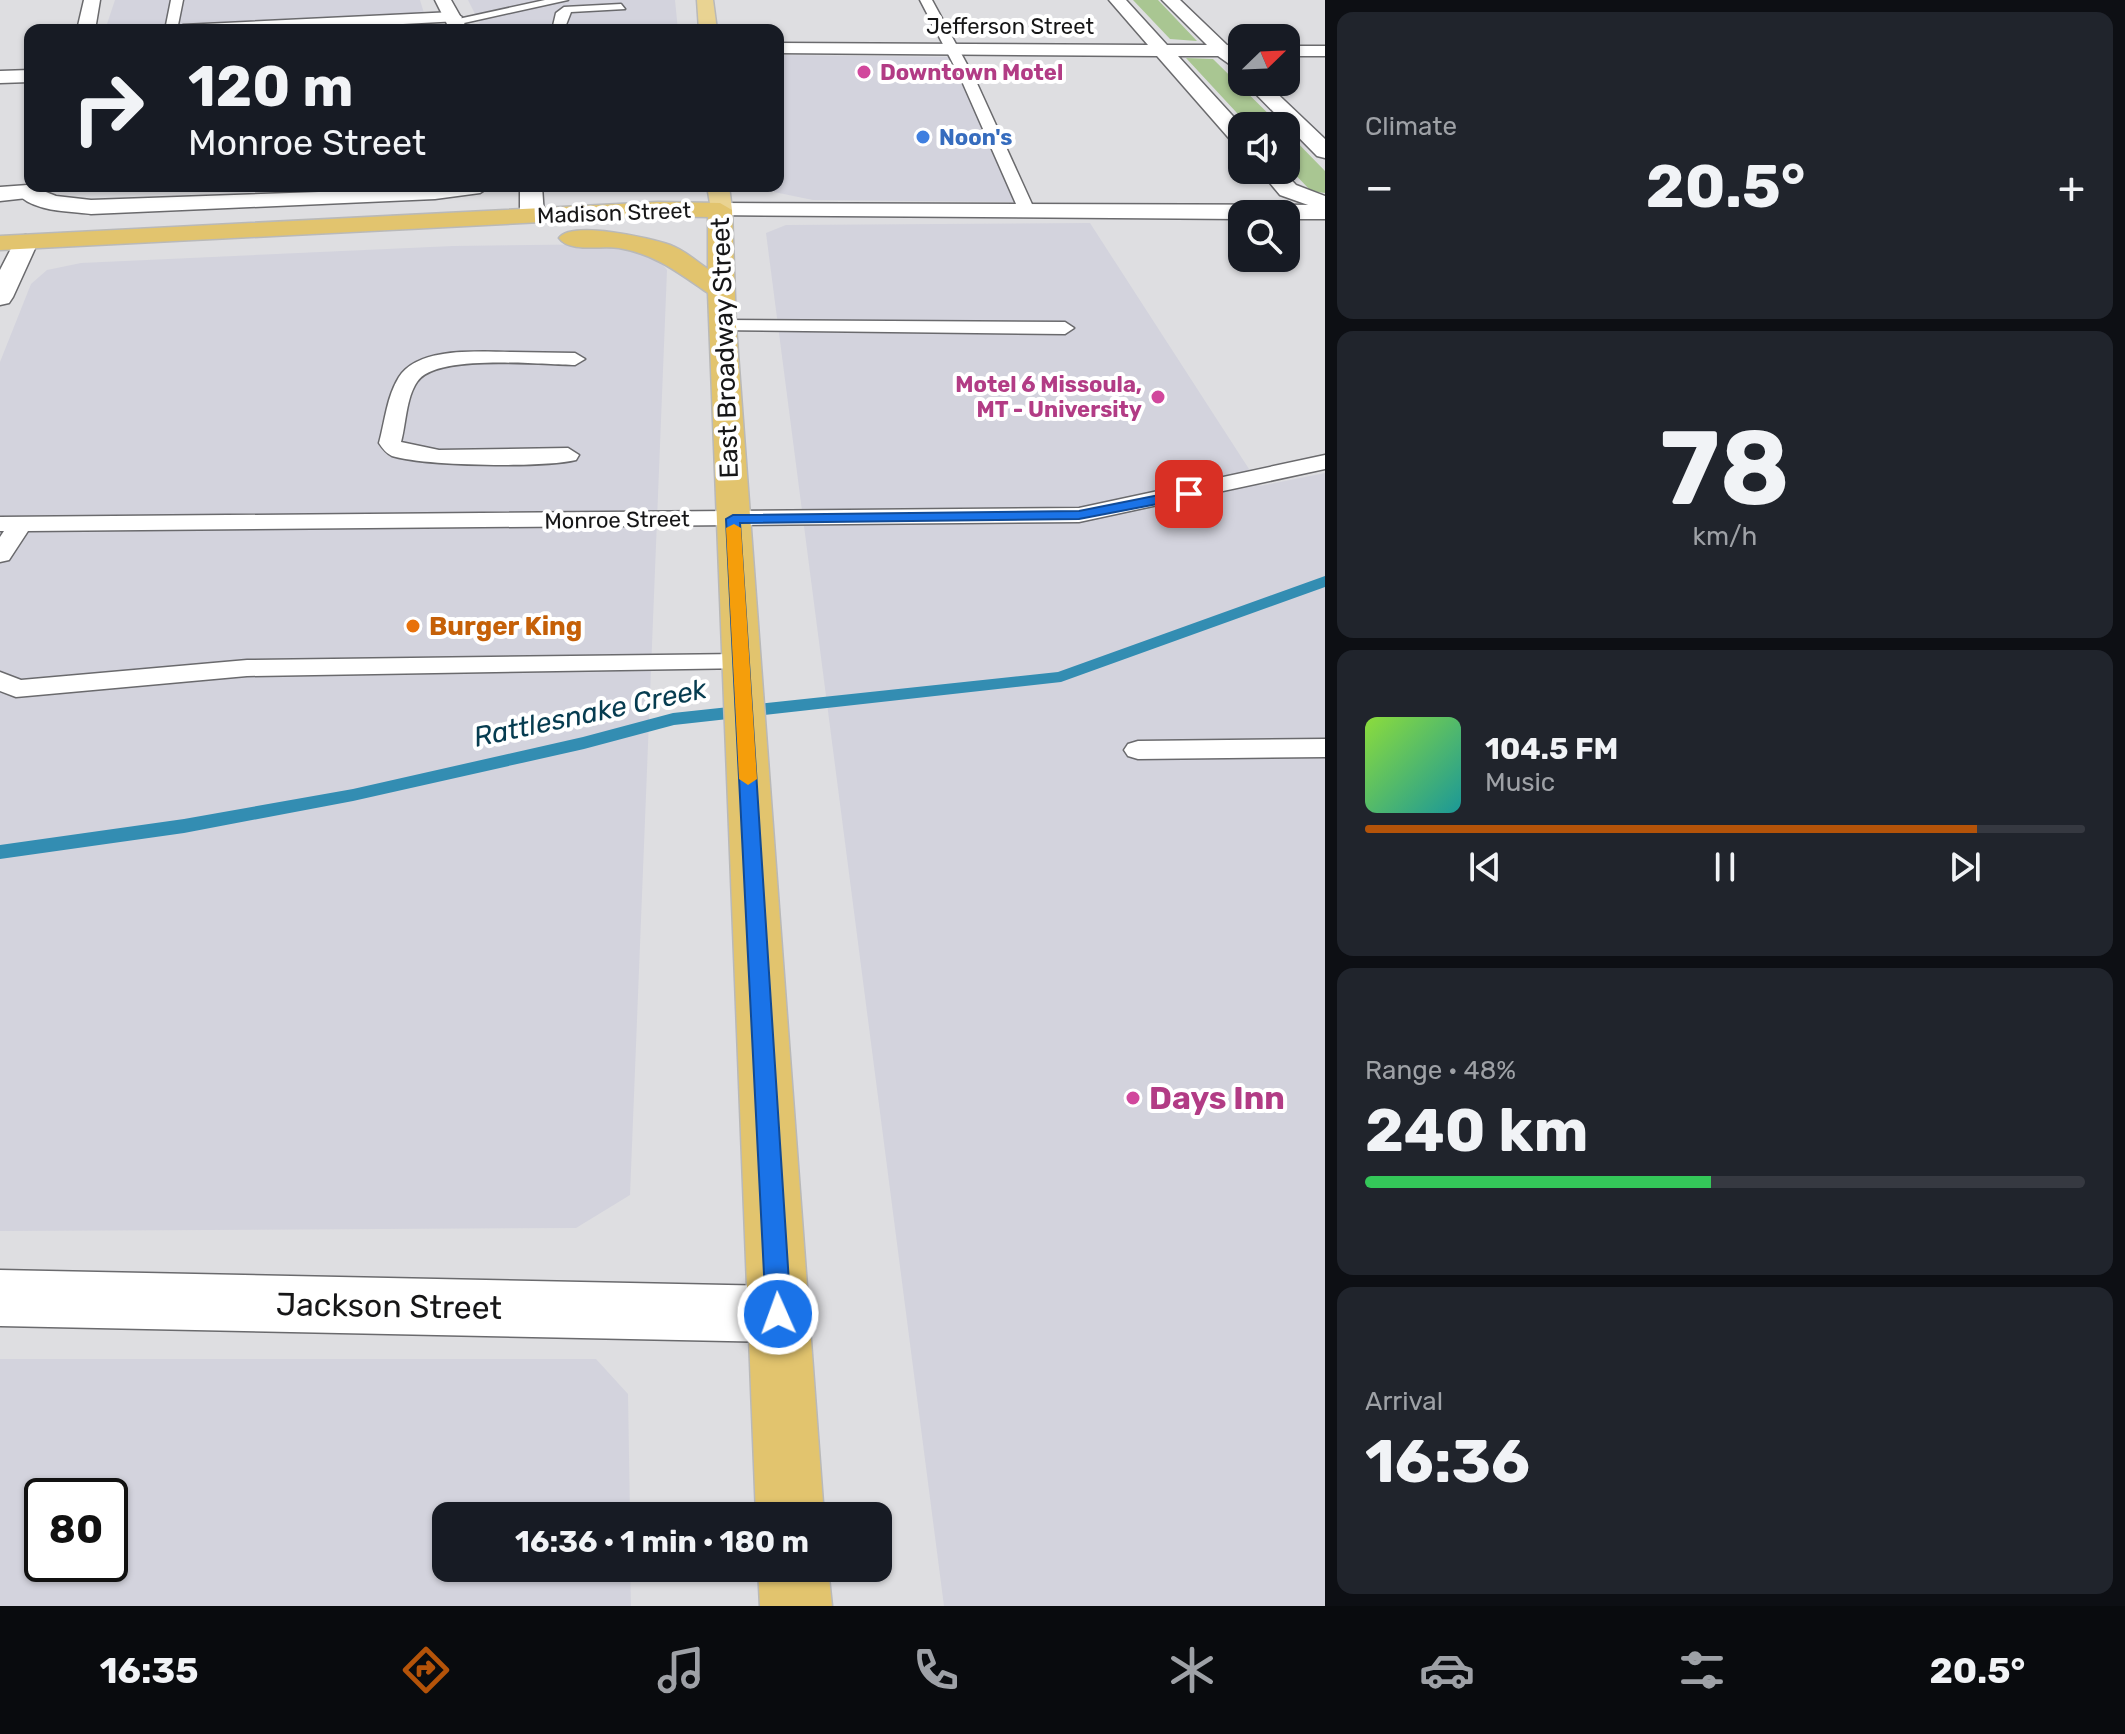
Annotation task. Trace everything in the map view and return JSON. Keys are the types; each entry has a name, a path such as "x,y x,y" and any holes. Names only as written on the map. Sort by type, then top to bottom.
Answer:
{"highway":[{"name":"Madison Street","path":"0,243 532,216 719,198"},
{"name":"East Broadway Street","path":"719,198 720,289 789,1502"},
{"path":"413,221 494,235 633,242 664,251 720,289"},
{"path":"794,1582 796,1606"}],"main road":[{"path":"705,0 707,24"}],"street":[{"path":"87,24 92,0"},
{"path":"417,24 456,23 443,0"},
{"path":"1117,0 1228,124"},
{"path":"1170,0 1228,57"},
{"name":"Jefferson Street","path":"784,48 1228,50"},
{"path":"1300,51 1325,51"},
{"path":"0,77 24,76"},
{"path":"1268,96 1325,151"},
{"path":"1283,184 1288,190 1325,204"},
{"path":"0,194 24,190"},
{"path":"0,208 24,192"},
{"path":"34,192 51,202 91,207 435,192"},
{"path":"531,192 532,216"},
{"name":"Madison Street","path":"719,198 1028,213 1325,212"},
{"path":"0,297 26,242"},
{"name":"Jackson Street","path":"0,1298 778,1314"}],"lane":[{"path":"172,24 177,0"},
{"path":"456,23 562,0"},
{"path":"926,0 1028,213"},
{"path":"559,24 562,13 568,9 618,8"},
{"path":"722,326 1065,328"},
{"path":"568,455 439,457 396,450 390,443 408,379 419,367 451,360 575,359"},
{"name":"Monroe Street","path":"10,524 1079,515 1217,488 1325,462"},
{"path":"0,555 10,524"},
{"path":"0,680 16,689 112,683 247,668 741,662"},
{"path":"1138,750 1325,748"}],"shaded area":[{"path":"115,0 420,0 424,13 181,24 107,24"},
{"path":"468,0 675,0 677,24 480,24"},
{"path":"784,55 955,57 1023,202 813,200 774,192 784,192"},
{"path":"1090,223 1260,486 1325,473 1325,1606 944,1606 766,233 786,225"},
{"path":"620,244 658,258 667,270 630,1195 576,1228 0,1231 0,362 31,284 47,270 81,263 453,246"},
{"path":"0,1359 596,1359 628,1394 630,1502 432,1502 432,1582 630,1582 631,1606 0,1606"}],"green space":[{"path":"1133,0 1158,0 1197,41 1170,39"},
{"path":"1186,58 1213,59 1228,74 1228,96 1251,96 1267,112 1236,112"},
{"path":"1300,145 1325,171 1325,193 1311,191 1300,180"}],"waterway":[{"name":"Rattlesnake Creek","path":"0,852 184,826 353,795 584,743 673,719 1061,677 1325,581"}],"slow traffic":[{"path":"734,528 748,779"}],"place":[{"name":"Downtown Motel","path":"864,72"},
{"name":"Noon's","path":"923,137"},
{"name":"Motel 6 Missoula, MT - University","path":"1158,397"},
{"name":"Burger King","path":"413,626"},
{"name":"Days Inn","path":"1133,1098"}],"route":[{"path":"778,1314 733,519 1079,515 1189,494"}]}
